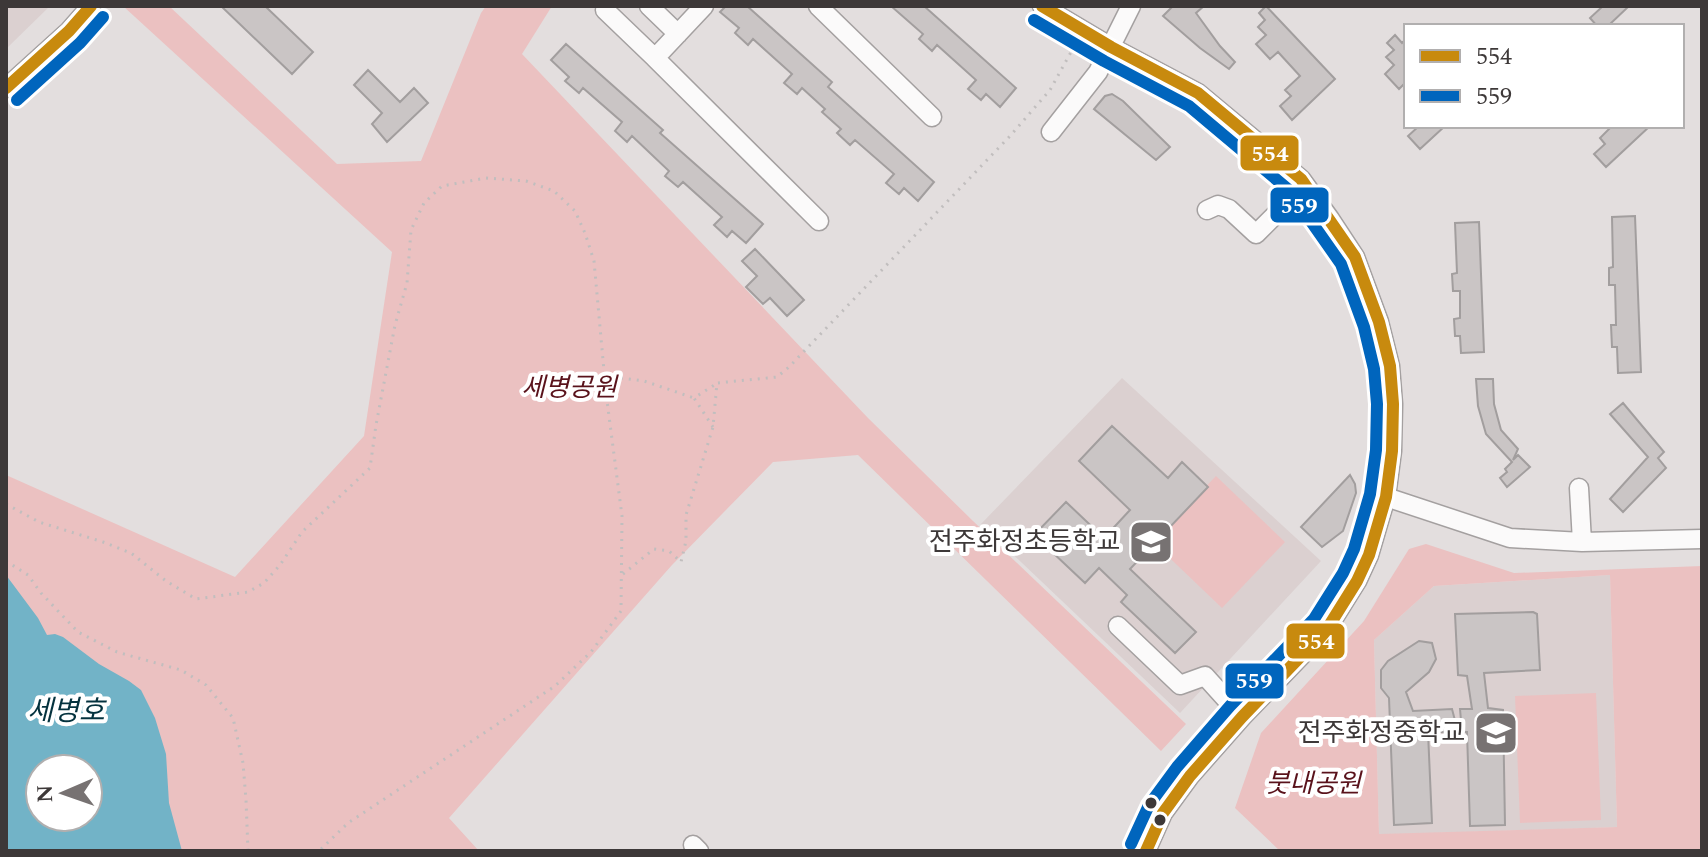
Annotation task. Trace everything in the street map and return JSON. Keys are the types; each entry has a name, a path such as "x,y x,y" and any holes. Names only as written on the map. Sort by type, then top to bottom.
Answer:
{"street":[{"path":"6,88 69,31 91,6"},
{"path":"649,6 678,34"},
{"path":"655,58 704,6"},
{"path":"818,6 932,117"},
{"path":"1042,6 1198,93 1301,179 1355,257 1379,322 1389,363 1393,404 1392,451 1386,497 1369,555 1352,592 1327,629 1242,717 1181,788 1163,813 1146,851"},
{"path":"1051,132 1098,72 1131,6"},
{"path":"605,10 819,221"},
{"path":"1207,210 1218,205 1229,209 1256,234 1305,185"},
{"path":"1579,488 1582,542"},
{"path":"1386,497 1510,538 1582,542 1702,539"},
{"path":"1118,626 1180,685 1205,676 1242,717"}],"path":[{"path":"694,398 717,383 777,377 789,367 1010,136 1050,90 1071,52"},
{"path":"6,504 39,522 131,553 166,581 196,599 248,592 264,583 302,532 370,468 395,325 407,283 411,230 424,203 442,186 486,178 526,181 554,191 575,211 594,261 604,376 622,516 621,611 591,652 555,686 348,823 319,851"},
{"path":"604,376 644,381 694,398 713,427"},
{"path":"621,576 654,549 669,551 681,562 686,541 686,515 713,427 717,383"},
{"path":"6,561 28,575 78,632 117,652 181,670 206,685 233,718 243,763 248,851"}],"shaded area":[{"path":"6,6 50,6 6,49"},
{"name":"전주화정초등학교","path":"1122,378 1321,561 1180,713 981,524"},
{"name":"전주화정중학교","path":"1610,575 1617,827 1379,835 1374,640 1434,586"}],"green space":[{"name":"세병공원","path":"123,6 169,6 337,164 421,161 486,6 552,6 522,54 868,418 1186,724 1161,751 858,455 773,462 672,565 449,818 479,851 6,851 6,475 235,577 364,436 392,252"},
{"path":"1216,476 1285,542 1222,608 1153,542"},
{"name":"붓내공원","path":"1426,544 1514,573 1702,566 1702,851 1280,851 1235,808 1261,733 1364,621 1409,549","holes":["1610,575 1617,827 1379,834 1374,640 1434,586"]},
{"path":"1596,693 1601,820 1520,823 1515,696"}],"water":[{"name":"세병호","path":"6,575 47,635 63,637 141,690 155,718 166,754 169,803 182,851 6,851"}],"building":[{"path":"221,6 265,6 313,52 292,74"},
{"path":"726,6 747,6 832,82 828,87 934,182 918,201 904,188 899,194 886,183 894,174 855,140 850,145 837,133 841,129 802,88 797,94 784,83 792,74 753,39 748,45 735,33 739,28 720,12"},
{"path":"891,6 924,6 1016,88 1000,107 986,94 981,100 968,89 976,80 937,45 932,51 919,39 923,34"},
{"path":"1173,6 1204,6 1196,13 1235,62 1229,69 1163,16"},
{"path":"1266,6 1335,79 1292,120 1280,106 1291,96 1285,90 1300,76 1278,52 1270,59 1256,44 1266,35 1258,27 1265,20 1259,13"},
{"path":"1603,6 1629,6 1610,24 1595,24 1590,18"},
{"path":"1395,35 1402,43 1404,41 1404,84 1399,89 1385,74 1394,65 1386,57 1394,50 1387,43"},
{"path":"566,44 763,224 746,243 732,231 727,237 714,225 722,217 683,182 678,187 665,176 669,171 632,136 627,142 615,131 622,122 583,88 579,93 565,81 569,77 551,60"},
{"path":"368,70 400,102 414,88 428,103 387,142 372,124 382,113 354,85"},
{"path":"1112,94 1170,147 1156,160 1094,109 1105,96"},
{"path":"1417,128 1443,128 1420,149 1408,136"},
{"path":"1610,128 1648,128 1606,167 1594,154 1605,144 1600,138"},
{"path":"1635,216 1641,372 1618,373 1617,347 1612,347 1611,325 1616,325 1615,285 1609,285 1609,268 1613,267 1612,217"},
{"path":"1479,222 1484,352 1461,353 1460,336 1455,336 1454,319 1460,318 1460,291 1453,291 1452,274 1457,273 1455,223"},
{"path":"755,249 804,300 787,316 770,298 763,304 746,287 757,276 742,261"},
{"path":"1476,379 1493,379 1494,404 1501,430 1518,449 1513,460 1518,455 1530,467 1507,487 1500,478 1512,462 1486,434 1478,406"},
{"path":"1623,403 1664,452 1658,458 1666,468 1623,512 1610,499 1648,457 1610,414"},
{"path":"1112,426 1168,478 1182,462 1208,487 1130,569 1196,632 1175,653 1121,602 1127,595 1099,568 1085,583 1034,535 1066,502 1104,538 1130,510 1079,461"},
{"path":"1350,475 1356,493 1343,531 1322,547 1301,527"},
{"path":"1455,614 1537,614 1540,670 1484,673 1488,708 1503,710 1505,825 1470,826 1467,732 1462,732 1460,709 1472,709 1467,676 1458,675"},
{"path":"1419,641 1432,643 1436,659 1429,672 1406,692 1413,711 1452,709 1458,732 1428,732 1432,823 1394,825 1389,698 1381,688 1381,670 1388,661"}],"transit line":[{"name":"554","path":"6,88 69,31 91,6"},
{"name":"554","path":"1042,6 1198,93 1301,179 1355,257 1379,322 1390,366 1392,451 1386,497 1369,555 1357,581 1327,629 1190,776 1163,813 1146,851"},
{"name":"559","path":"17,100 80,43 103,17"},
{"name":"559","path":"1034,20 1189,106 1289,190 1341,264 1364,327 1374,369 1376,450 1370,494 1354,549 1343,573 1314,619 1230,706 1177,767 1149,805 1131,844"}],"place":[{"name":"전주화정초등학교","path":"1151,542"},
{"name":"전주화정중학교","path":"1496,733"}]}
